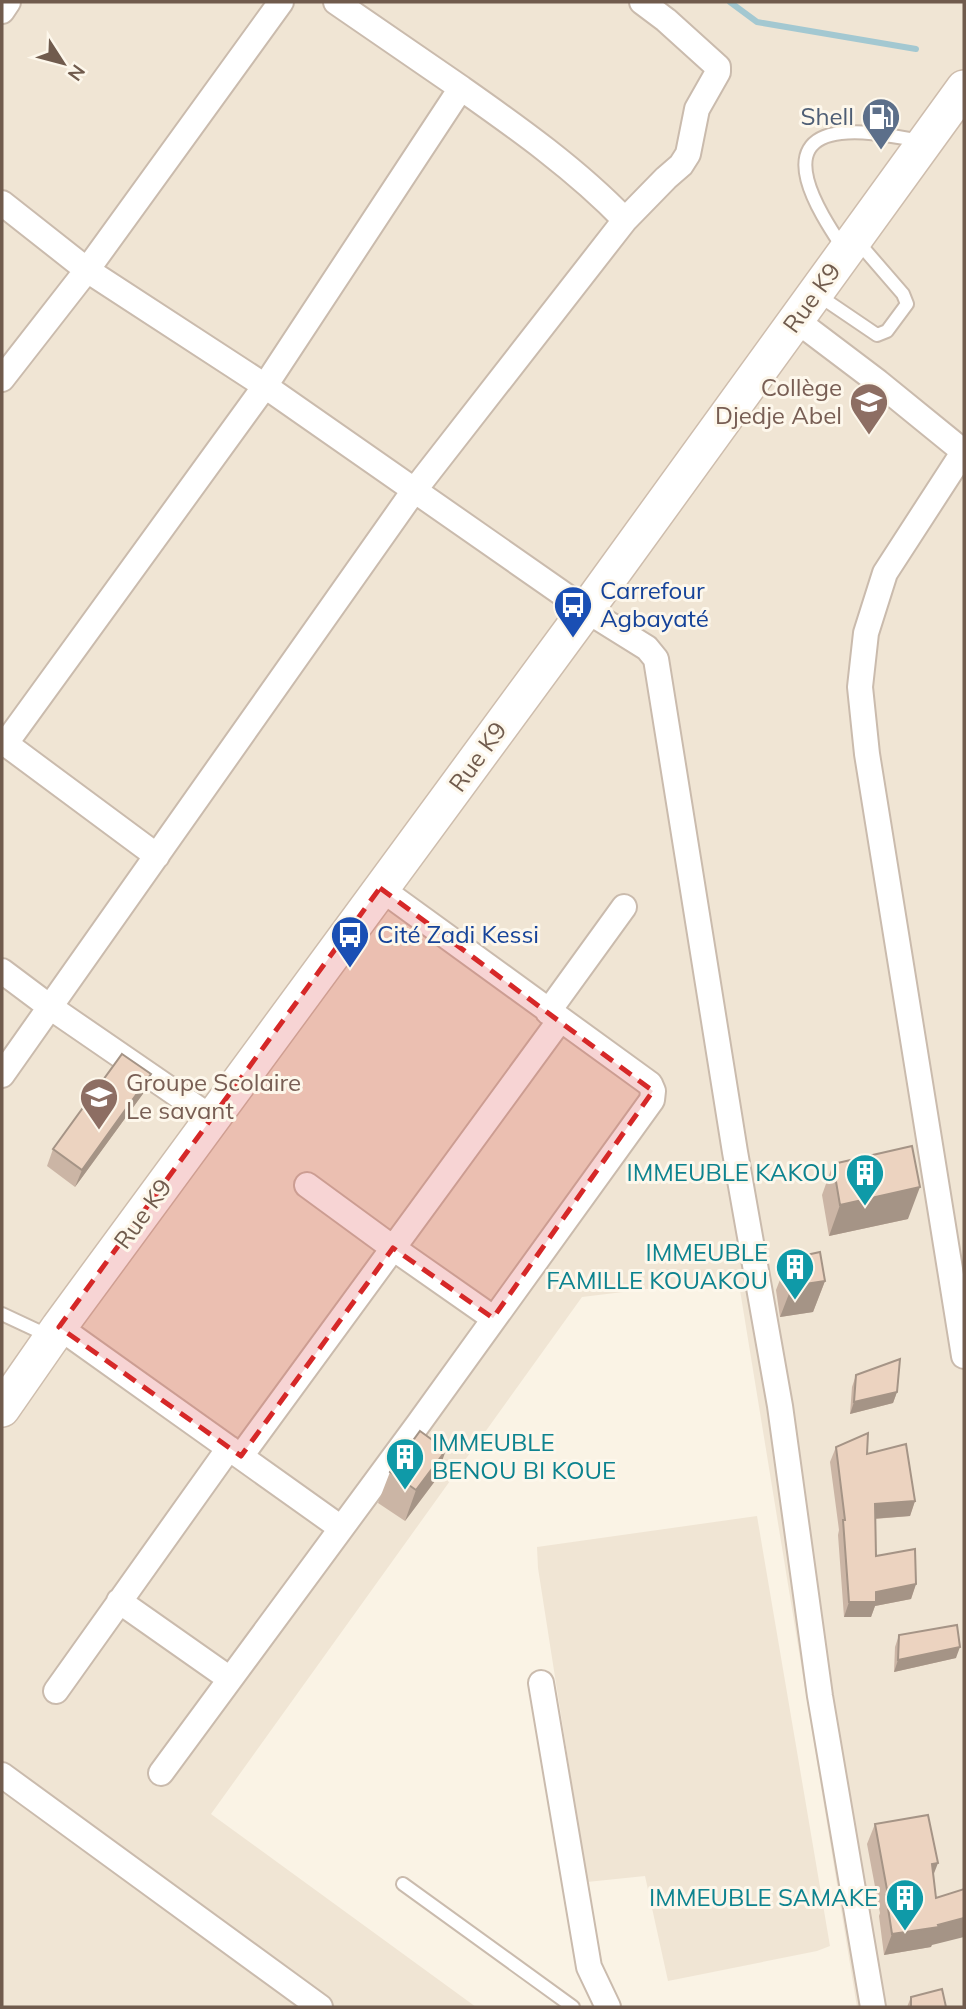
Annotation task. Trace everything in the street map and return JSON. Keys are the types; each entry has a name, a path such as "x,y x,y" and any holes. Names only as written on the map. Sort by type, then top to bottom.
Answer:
{"street":[{"path":"2,11 8,2"},
{"path":"2,379 87,270 281,2"},
{"path":"336,2 509,122 603,197 625,220"},
{"path":"2,1075 413,492 625,220 681,165 688,154 697,108 718,72 718,67 642,2"},
{"path":"157,856 4,742 265,386 461,88"},
{"name":"Rue K9","path":"2,1409 925,142 961,101"},
{"path":"2,203 87,270 265,386 413,492 586,610 647,648 656,659 733,1139 780,1406 820,1696 873,2007"},
{"path":"805,307 878,382 964,452 885,573 866,633 860,687 870,767 964,1356"},
{"path":"161,1773 652,1100 653,1091 650,1084 380,888"},
{"path":"56,1691 119,1601 393,1248 554,1016 624,907"},
{"path":"2,971 213,1119"},
{"path":"307,1185 494,1318"},
{"path":"56,1332 235,1452 341,1528"},
{"path":"119,1601 230,1679"},
{"path":"541,1683 589,1967 608,2007"},
{"path":"2,1775 320,2007"}],"lane":[{"path":"805,307 877,335 887,331 907,303 903,295 850,245 821,213 809,186 805,160 811,147 822,137 842,133 873,133 925,142"},
{"path":"2,1314 56,1332"},
{"path":"403,1884 573,2007"}],"highlighted area":[{"path":"380,888 653,1091 493,1318 393,1248 241,1456 59,1327"}],"shaded area":[{"path":"2,2 964,2 964,2007 857,2007 738,1278 582,1297 211,1814 476,2007 2,2007"},
{"path":"757,1516 830,1946 817,1951 668,1981 645,1876 587,1882 538,1568 537,1547"}],"building":[{"path":"122,1054 151,1074 82,1170 53,1149"},
{"path":"912,1146 920,1187 840,1205 833,1164"},
{"path":"820,1252 825,1281 792,1286 788,1259"},
{"path":"900,1359 897,1392 854,1402 856,1375"},
{"path":"420,1431 446,1450 416,1490 390,1472"},
{"path":"868,1433 867,1454 906,1444 915,1501 875,1504 876,1556 915,1549 916,1584 876,1592 876,1602 849,1602 845,1520 836,1447"},
{"path":"957,1625 960,1647 898,1660 899,1635"},
{"path":"928,1815 938,1863 932,1864 936,1898 964,1889 964,1918 938,1925 939,1927 892,1934 875,1824"},
{"path":"942,1989 946,2007 911,2007 911,1997"}],"waterway":[{"path":"730,2 757,22 916,49"}],"place":[{"name":"Shell","path":"881,151"},
{"name":"Collège Djedje Abel","path":"869,436"},
{"name":"Carrefour Agbayaté","path":"573,639"},
{"name":"Cité Zadi Kessi","path":"350,969"},
{"name":"Groupe Scolaire Le savant","path":"99,1131"},
{"name":"IMMEUBLE KAKOU","path":"865,1207"},
{"name":"IMMEUBLE FAMILLE KOUAKOU","path":"795,1301"},
{"name":"IMMEUBLE BENOU BI KOUE","path":"405,1491"},
{"name":"IMMEUBLE SAMAKE","path":"905,1932"}]}
